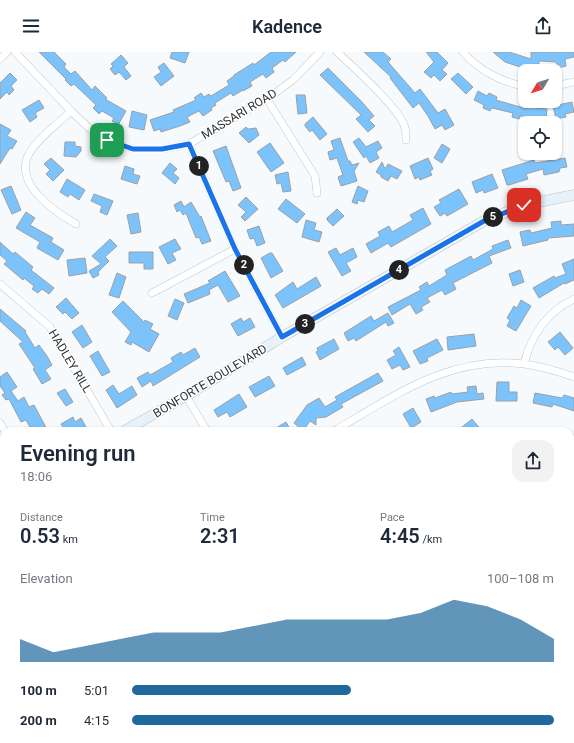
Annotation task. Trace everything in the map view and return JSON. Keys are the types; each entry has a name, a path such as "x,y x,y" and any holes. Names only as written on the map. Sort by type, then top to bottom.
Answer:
{"main road":[{"name":"BONFORTE BOULEVARD","path":"131,427 186,396 282,337 484,221 524,205 574,195"}],"street":[{"path":"0,59 7,52"},
{"name":"MASSARI ROAD","path":"15,52 90,129 107,140 133,149 162,149 189,144 267,99 293,80 320,52"},
{"path":"337,52 374,86 402,120 406,128 406,140"},
{"path":"463,52 477,65 489,73 503,80 518,84"},
{"path":"562,85 574,82"},
{"path":"267,99 315,176 317,193"},
{"path":"71,111 37,143 27,157 26,172 34,191 58,214 76,224"},
{"path":"189,144 235,249 282,337"},
{"path":"152,293 235,249"},
{"name":"HADLEY RILL","path":"0,284 50,327 109,427"},
{"path":"524,364 531,341 540,327 554,312 574,299"},
{"path":"341,427 421,381 445,372 472,365 487,363 524,364 548,368 574,376"},
{"path":"186,396 205,427"}],"building":[{"path":"39,52 54,52 66,64 64,67 71,74 75,71 92,90 95,86 107,98 105,99 126,111 118,125 112,121 114,118 102,111 99,114 93,108 96,105 74,84 71,86"},
{"path":"172,52 189,52 185,63 170,58"},
{"path":"271,52 296,52 285,62 283,60 272,68 274,72 266,78 263,74 250,82 252,86 233,96 231,93 215,103 216,105 211,108 212,110 203,116 199,111 187,117 190,122 161,132 160,129 154,131 150,120 174,112 173,110 196,100 194,98 201,93 204,97 209,94 211,96 229,85 227,81 234,75 253,63 254,65"},
{"path":"364,52 383,52 391,59 388,62 415,93 420,89 438,113 445,109 454,125 445,130 442,125 435,129 419,103 413,108 390,78 391,77"},
{"path":"426,52 437,52 448,63 442,70 447,74 440,81 434,75 431,78 424,72 434,62"},
{"path":"493,52 509,52 531,59 531,52 574,52 574,57 565,59 566,66 562,67 562,64 557,64 556,62 539,61 539,64 518,64 518,66 505,62"},
{"path":"121,55 128,63 124,67 131,76 126,80 119,72 115,75 110,69 113,66 111,64"},
{"path":"164,63 174,76 161,86 154,77 161,72 158,67"},
{"path":"328,68 374,116 369,120 375,126 368,132 356,119 361,115 320,75"},
{"path":"10,73 17,80 11,86 14,90 9,95 7,92 0,99 0,83"},
{"path":"458,73 473,87 466,94 451,79"},
{"path":"478,91 487,96 489,93 497,97 496,100 518,106 518,108 547,109 546,116 518,116 518,119 512,117 513,113 492,108 490,111 483,108 484,105 474,100"},
{"path":"296,95 305,95 307,113 298,114"},
{"path":"39,100 44,108 35,113 37,117 30,122 22,110"},
{"path":"572,102 574,112 565,114 566,117 555,116 553,108 562,108 562,104"},
{"path":"132,111 147,115 144,130 129,127"},
{"path":"313,117 327,134 320,140 312,130 310,132 305,126 305,124"},
{"path":"0,124 11,130 7,136 17,141 12,149 10,148 0,164"},
{"path":"246,127 248,129 256,128 259,135 249,143 239,133"},
{"path":"340,138 348,161 350,161 352,165 359,163 354,171 357,181 341,186 338,177 343,175 337,158 330,160 328,152 334,150 331,141"},
{"path":"359,138 366,147 378,141 382,148 376,152 379,158 370,163 366,156 364,158 353,142"},
{"path":"65,142 75,142 75,146 81,147 81,151 76,157 64,156"},
{"path":"270,143 284,163 271,172 257,152"},
{"path":"442,144 450,149 442,163 434,158"},
{"path":"226,146 241,188 233,191 229,181 226,182 213,151"},
{"path":"51,158 64,170 53,181 46,174 50,170 44,164"},
{"path":"428,158 433,169 430,171 432,175 420,180 419,177 415,179 410,166"},
{"path":"562,158 565,158 567,167 560,168 559,172 544,175 543,169 526,174 528,179 509,185 507,185 502,170 534,160 535,163 562,160"},
{"path":"382,162 385,169 388,164 402,171 397,179 391,176 388,181 376,172"},
{"path":"170,163 177,169 173,173 179,178 175,184 162,173"},
{"path":"125,166 134,169 133,174 140,176 137,184 121,179"},
{"path":"288,172 291,191 283,192 281,183 277,184 275,175"},
{"path":"492,174 498,188 484,193 483,190 476,193 472,182"},
{"path":"67,179 85,190 79,200 70,194 68,197 60,192"},
{"path":"11,186 21,210 12,214 1,190"},
{"path":"358,186 368,191 364,202 358,200 357,204 352,202"},
{"path":"459,189 468,204 447,216 445,213 440,216 434,207 441,203 439,200"},
{"path":"94,194 113,201 107,215 100,212 102,206 91,201"},
{"path":"246,197 258,209 245,221 241,217 246,212 238,205"},
{"path":"286,199 305,214 297,223 278,209"},
{"path":"181,201 184,207 191,202 200,217 201,216 211,241 202,244 199,237 196,238 186,213 183,215 180,210 177,212 174,205"},
{"path":"423,208 431,224 391,247 388,243 371,253 366,244 380,236 378,232 389,226 392,232 413,220 410,215"},
{"path":"337,209 344,216 333,226 327,218"},
{"path":"26,212 35,218 30,225 53,238 51,242 64,250 58,260 37,248 40,242 16,228"},
{"path":"138,213 141,232 131,234 127,215"},
{"path":"306,220 316,223 314,230 322,232 319,242 302,237"},
{"path":"561,221 561,225 574,224 574,236 548,238 548,240 523,246 520,232 530,230 531,233 552,228 551,222"},
{"path":"259,226 265,243 257,246 254,238 250,239 247,230"},
{"path":"110,239 117,246 105,257 109,261 98,272 99,275 93,278 89,271 101,264 92,256"},
{"path":"175,239 181,249 172,253 176,260 168,264 159,247"},
{"path":"508,240 511,248 489,256 492,263 453,283 456,289 445,295 442,290 427,298 430,302 421,307 423,310 416,314 410,304 392,315 388,307 421,290 419,287 427,282 429,286 447,275 445,270 471,256 473,260 493,249 492,246"},
{"path":"0,242 13,254 15,252 33,267 31,270 54,288 49,294 42,289 38,293 32,289 34,286 24,278 23,280 4,264 7,261 0,255"},
{"path":"336,248 340,255 353,248 357,257 346,263 351,271 342,276 328,252"},
{"path":"129,252 153,252 153,269 144,269 144,263 129,263"},
{"path":"272,253 283,271 271,278 261,258"},
{"path":"85,258 87,273 69,276 67,260"},
{"path":"574,259 574,280 565,284 564,283 539,298 533,288 554,276 555,278 566,274 562,264"},
{"path":"520,270 524,282 513,286 509,274"},
{"path":"225,271 240,296 228,302 218,285 209,290 210,294 188,303 184,294 210,283 208,281"},
{"path":"117,273 126,277 119,298 109,295"},
{"path":"316,277 321,286 283,308 275,295 293,282 297,289"},
{"path":"66,298 79,313 72,319 65,312 63,314 56,307"},
{"path":"175,299 184,303 177,320 168,316"},
{"path":"521,300 531,306 516,331 507,326 510,320 507,318 514,306 517,308"},
{"path":"123,301 144,322 145,320 153,324 150,329 159,334 149,352 132,342 131,345 125,342 131,332 112,312"},
{"path":"0,309 26,331 25,332 35,348 39,345 52,365 45,370 51,379 42,384 33,369 35,368 19,344 23,342 0,321"},
{"path":"388,313 394,323 388,326 386,322 356,341 354,338 348,341 344,333 371,316 374,321"},
{"path":"241,318 243,322 250,318 255,327 238,336 231,324"},
{"path":"82,325 92,342 83,348 72,332"},
{"path":"560,332 573,348 565,355 558,347 555,350 548,342"},
{"path":"474,334 476,346 448,350 447,337"},
{"path":"334,339 339,349 320,360 316,352 318,351 317,348"},
{"path":"437,339 443,350 427,358 428,361 420,364 413,351"},
{"path":"399,347 410,367 403,370 400,365 392,369 387,360 396,355 393,351"},
{"path":"195,348 200,357 153,386 151,381 142,387 137,378 148,372 150,375 173,362 171,358 181,352 183,355"},
{"path":"98,351 110,372 102,376 90,356"},
{"path":"302,357 306,365 287,375 283,368"},
{"path":"7,372 17,387 11,391 18,401 24,397 29,407 34,405 46,427 30,427 26,420 21,422 9,399 6,400 2,395 5,393 0,386 0,377"},
{"path":"378,373 383,381 341,404 343,407 326,417 316,418 316,425 310,421 306,427 298,427 294,423 307,405 319,398 325,407 337,400 335,397"},
{"path":"269,376 275,386 255,397 249,387"},
{"path":"497,382 509,382 509,392 517,392 517,401 496,401"},
{"path":"113,385 119,394 132,386 137,395 117,408 106,390"},
{"path":"476,386 477,394 483,393 484,399 457,402 431,412 426,399 434,396 435,398 451,392 452,394 468,392 467,387"},
{"path":"65,389 73,402 66,406 57,393"},
{"path":"535,393 562,398 564,395 574,398 574,411 553,404 552,407 533,403"},
{"path":"239,394 247,407 230,417 227,412 218,417 214,410"},
{"path":"413,408 421,422 410,427 403,414"},
{"path":"73,417 75,422 81,418 86,427 63,427 61,424"},
{"path":"472,419 479,427 462,427"},
{"path":"286,422 289,427 278,427"}],"route":[{"path":"107,140 133,149 162,149 189,144 235,249 282,337 484,221 524,205"}]}
